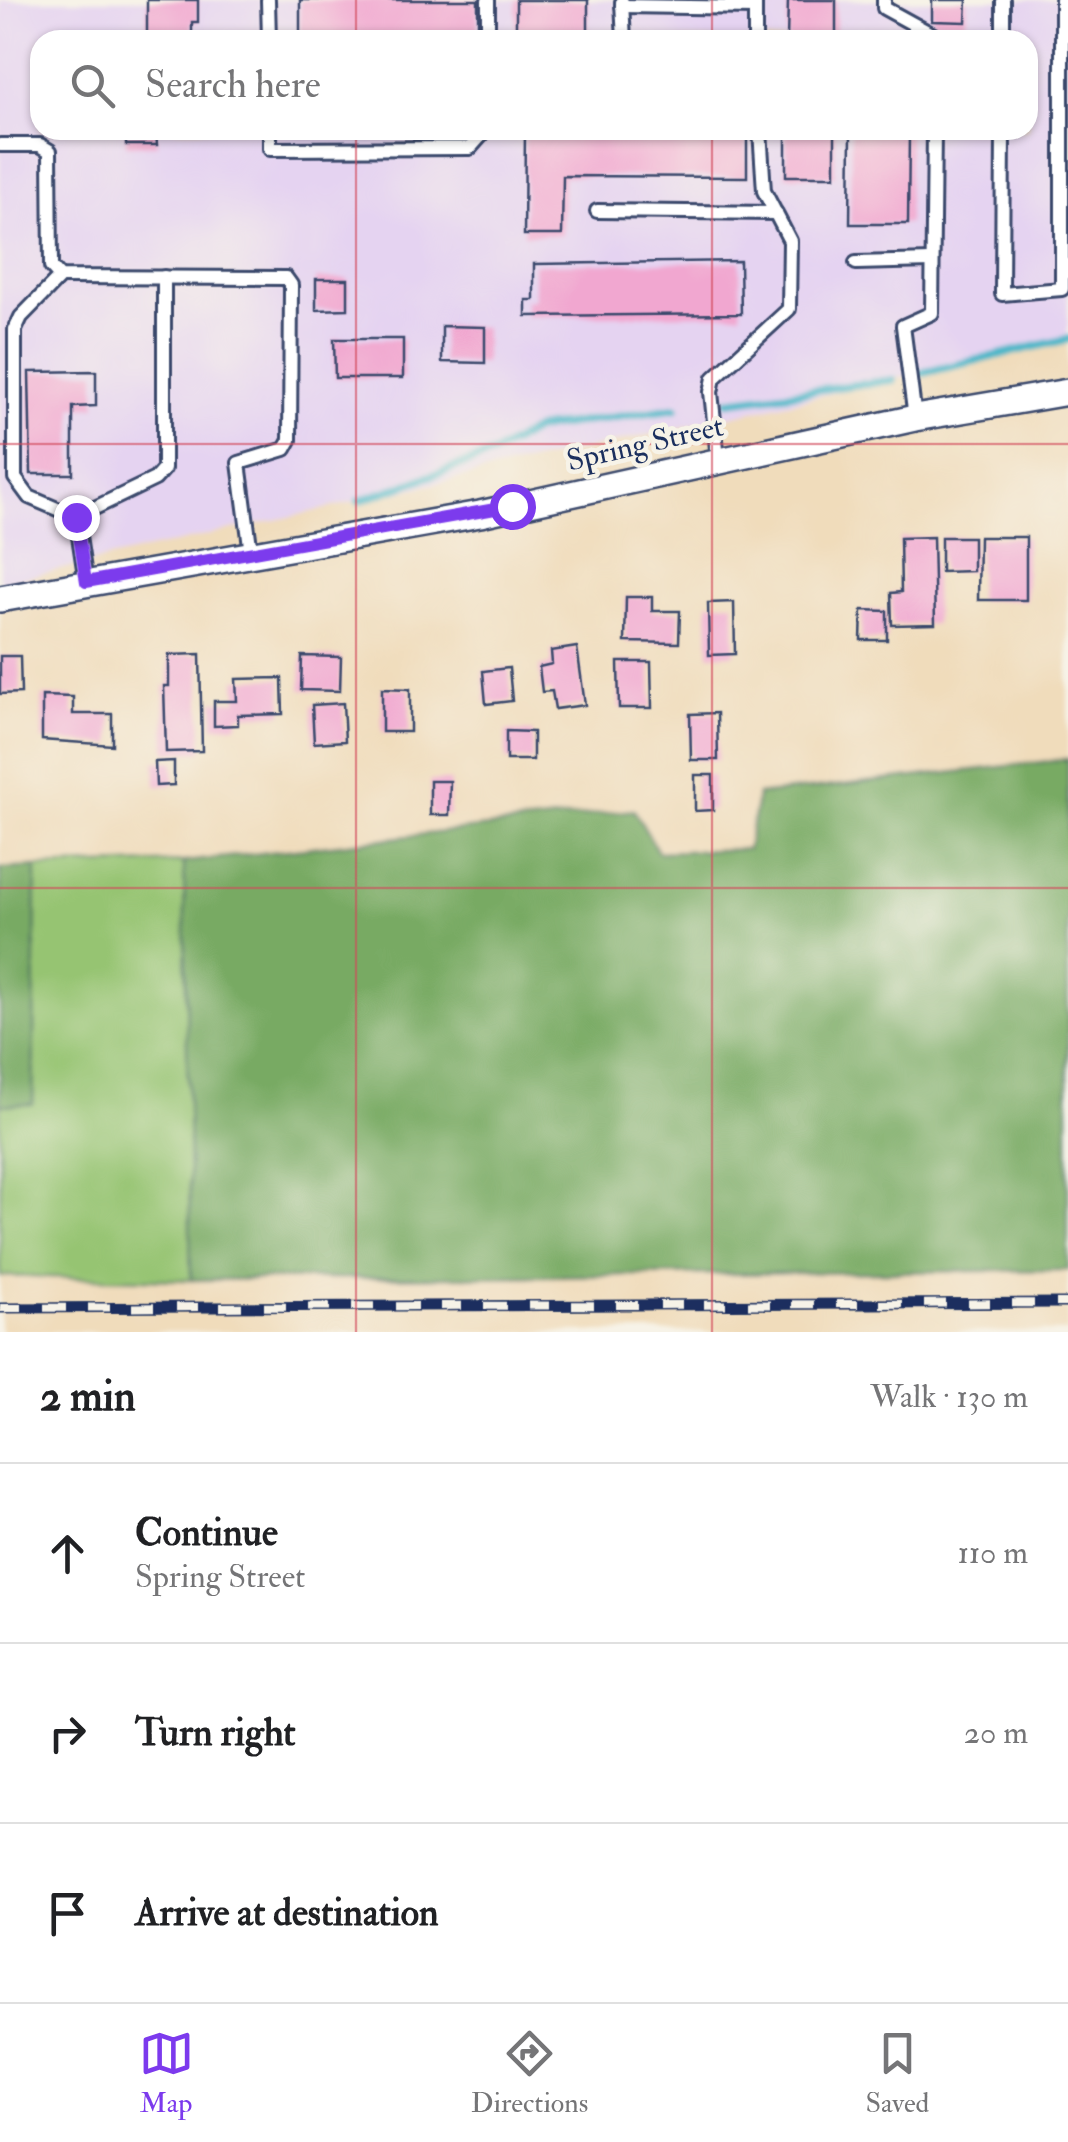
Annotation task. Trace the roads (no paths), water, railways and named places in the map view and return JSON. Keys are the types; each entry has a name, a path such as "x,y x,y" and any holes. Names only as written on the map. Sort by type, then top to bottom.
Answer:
{"street":[{"name":"Spring Street","path":"0,599 480,514 915,418 1068,392"}],"lane":[{"path":"268,0 268,30"},
{"path":"488,0 488,30"},
{"path":"884,0 884,8 924,30"},
{"path":"1003,0 1003,30"},
{"path":"1003,140 1002,294 1062,289 1066,256 1062,0"},
{"path":"623,30 622,3 755,4 755,30"},
{"path":"270,140 270,149 290,149 470,148 477,140"},
{"path":"718,460 711,392 714,378 789,309 790,241 764,191 761,140"},
{"path":"915,418 903,326 932,313 934,140"},
{"path":"0,144 40,145 50,151 51,267 60,277"},
{"path":"597,210 776,213"},
{"path":"856,263 932,261"},
{"path":"164,277 164,468 155,479 76,517 29,498 14,478 14,330 20,316 60,277 164,277 286,278 291,285 290,440 285,449 239,462 251,553"},
{"path":"76,517 86,582"}],"waterway":[{"path":"918,374 1068,339"},
{"path":"728,401 893,380"},
{"path":"359,501 493,454 537,429 676,408"}],"railway":[{"path":"0,1308 1068,1303"}]}
